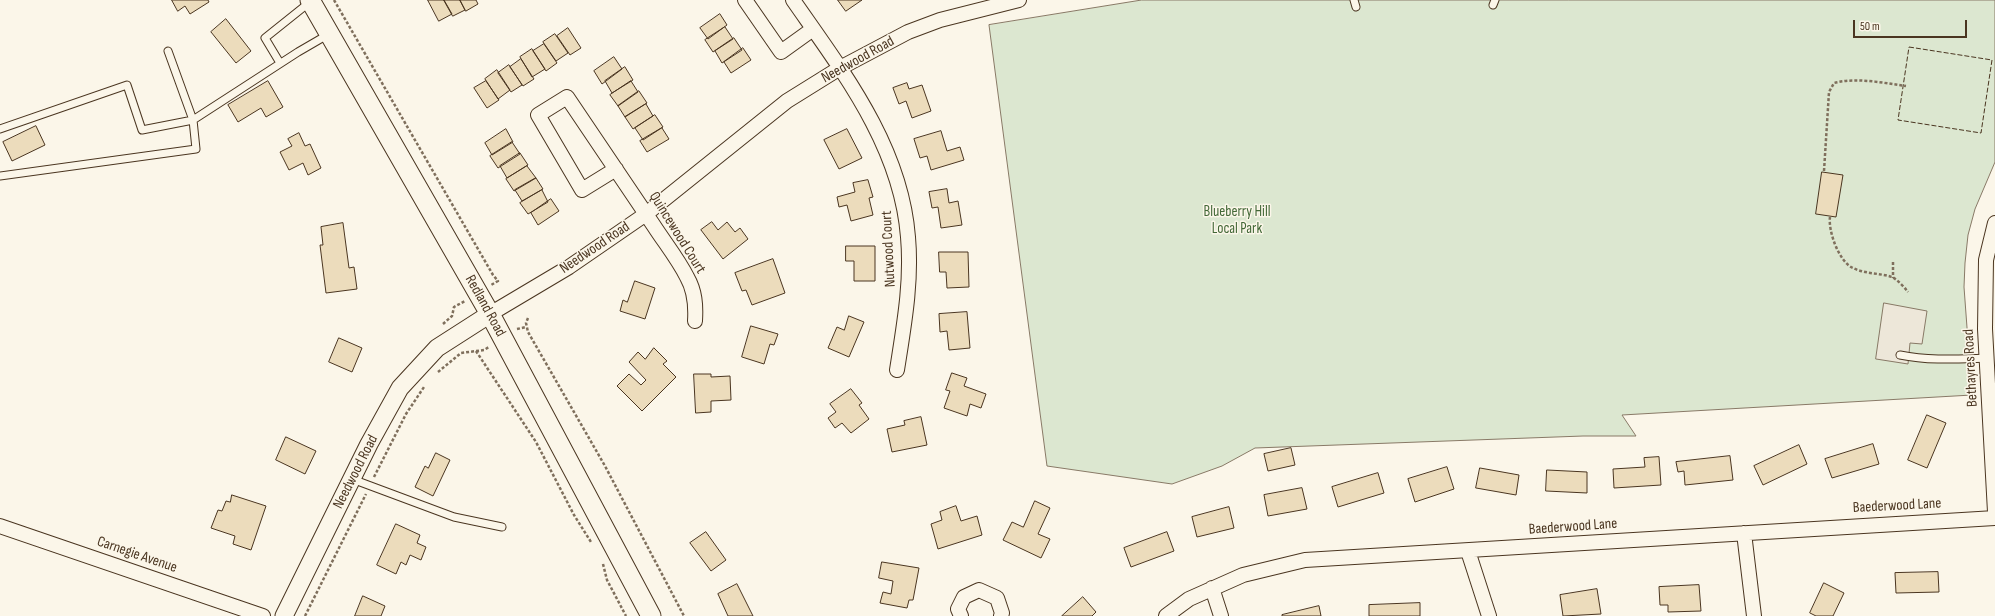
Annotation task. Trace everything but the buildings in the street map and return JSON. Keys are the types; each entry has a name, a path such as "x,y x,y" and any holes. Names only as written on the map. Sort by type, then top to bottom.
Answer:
{"main road":[{"name":"Redland Road","path":"310,1 490,314 651,616"}],"street":[{"path":"745,0 780,52 813,29"},
{"name":"Nutwood Court","path":"793,0 840,68 865,109 885,147 904,204 908,237 909,274 907,312 897,370"},
{"name":"Needwood Road","path":"284,616 352,479 400,388 437,348 490,314 569,267 646,214 787,101 840,68 908,32 933,22 1019,0"},
{"name":"Quincewood Court","path":"616,169 582,190 538,115 567,97 616,169 688,277 696,303 695,321"},
{"name":"Bethayres Road","path":"1995,223 1986,260 1987,358 1995,512"},
{"name":"Baederwood Lane","path":"1166,616 1189,598 1243,575 1305,560 1468,551 1744,532 1995,518"},
{"name":"Carnegie Avenue","path":"0,526 263,616"},
{"path":"1744,532 1754,616"},
{"path":"1468,551 1489,616"},
{"path":"1212,588 1221,616"},
{"path":"960,616 958,609 964,597 979,590 997,598 1002,613 1001,616"}],"lane":[{"path":"280,63 265,38 310,1"},
{"path":"0,129 127,85 142,130 193,120 280,63 329,34"},
{"path":"0,176 196,149 193,120 168,51"},
{"path":"1900,355 1940,360 1987,358"},
{"path":"352,479 454,517 502,527"}],"path":[{"path":"334,0 493,275 498,281"},
{"path":"1824,171 1829,92 1834,83 1844,80 1867,81 1906,86"},
{"path":"1830,217 1829,227 1832,238 1847,265 1856,270 1893,278 1908,292"},
{"path":"1893,262 1893,278"},
{"path":"528,318 526,327 605,466 684,616"},
{"path":"433,378 461,353 484,350 520,327 526,327"},
{"path":"476,351 536,442 574,515 594,547"},
{"path":"305,616 406,414 427,383"},
{"path":"602,559 607,580 626,616"}],"green space":[{"name":"Blueberry Hill Local Park","path":"1142,0 1995,0 1995,162 1975,209 1968,235 1965,263 1964,287 1972,395 1622,415 1636,436 1583,436 1255,448 1222,466 1172,484 1047,466 989,25"}],"shaded area":[{"path":"1884,303 1927,311 1922,344 1910,343 1908,364 1876,359"}],"fence":[{"path":"1909,47 1992,60 1981,133 1898,120 1909,47"}]}
